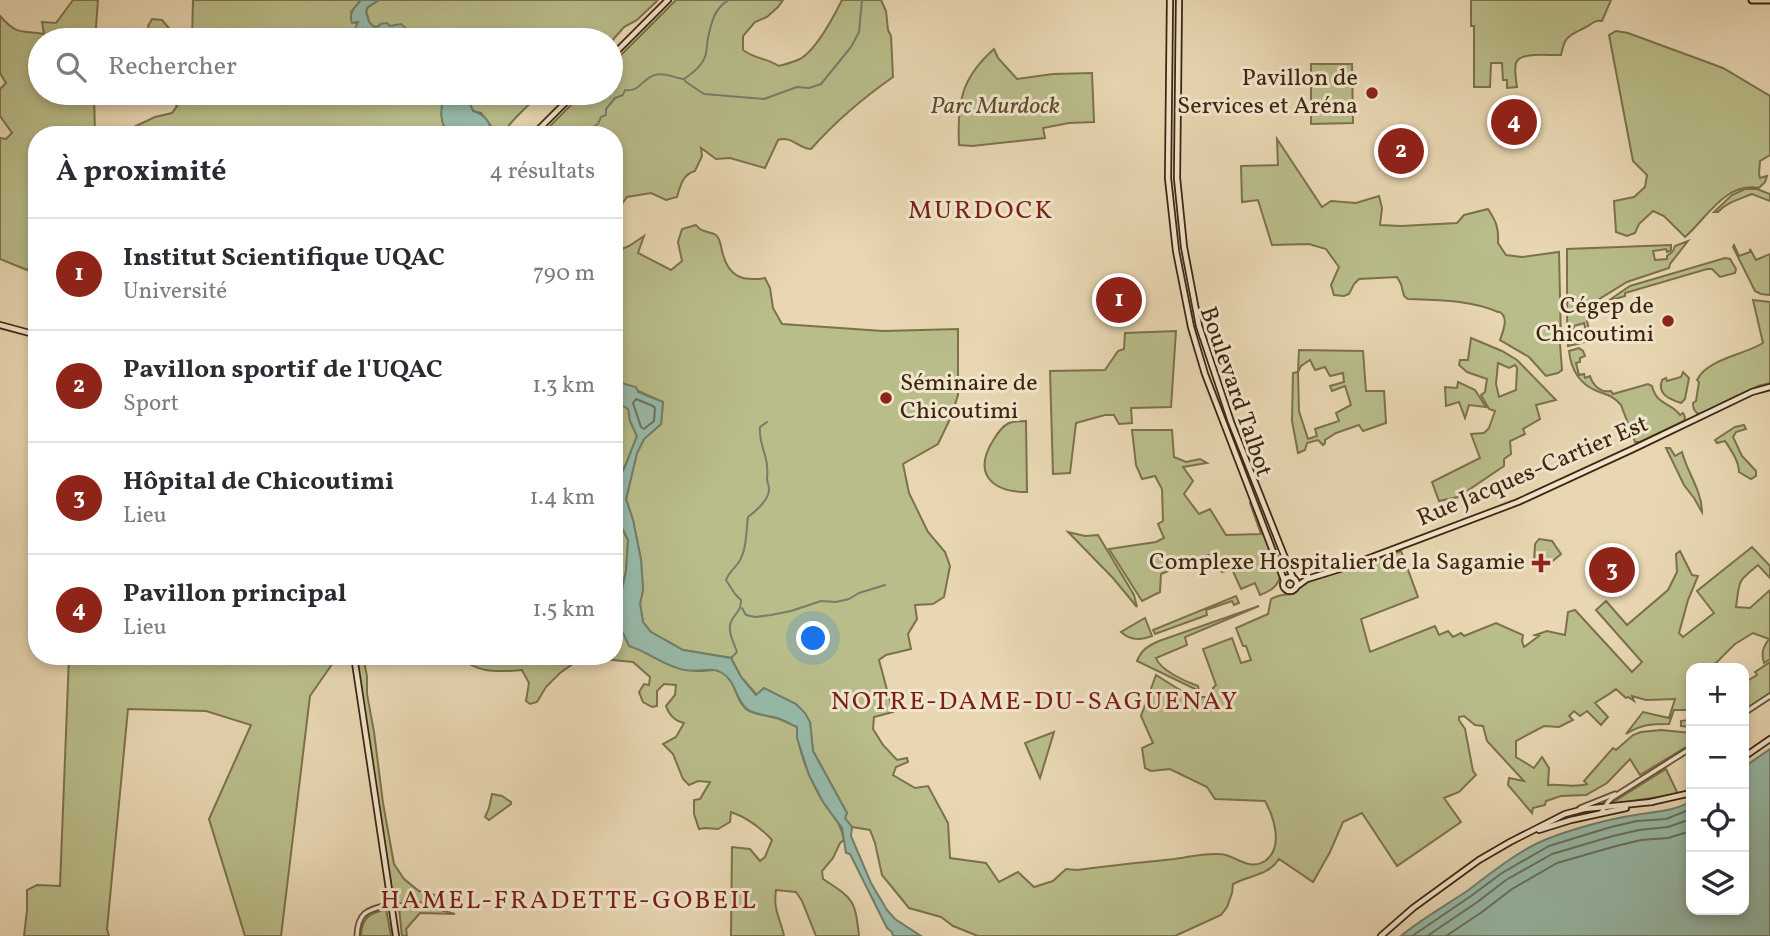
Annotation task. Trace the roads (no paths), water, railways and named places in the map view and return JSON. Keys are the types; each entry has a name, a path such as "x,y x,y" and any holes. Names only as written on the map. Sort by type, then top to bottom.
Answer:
{"main road":[{"path":"623,45 668,0"},
{"name":"Boulevard Talbot","path":"1170,0 1168,178 1179,270 1191,327 1205,374 1284,580"},
{"name":"Boulevard Talbot","path":"1179,0 1178,178 1184,247 1199,326 1231,422 1294,578"},
{"path":"1752,0 1770,0"},
{"path":"542,126 563,105"},
{"path":"0,325 28,333"},
{"name":"Rue Jacques-Cartier Est","path":"1296,587 1307,579 1518,502 1752,392 1770,387"},
{"path":"1294,578 1296,587 1292,591 1285,589 1284,580 1294,578"},
{"name":"Rue Jacques-Cartier Est","path":"1294,578 1307,579"},
{"path":"355,665 396,936"},
{"path":"1749,754 1770,739"},
{"path":"1525,835 1571,820 1686,794"},
{"path":"1381,936 1413,908 1479,860 1570,812 1652,802"}],"street":[{"path":"1749,710 1770,696"},
{"path":"1601,813 1612,798 1686,751"},
{"path":"1570,812 1630,788"},
{"path":"357,936 357,923 363,915 370,909 390,904"}],"water":[{"path":"361,0 379,0 366,11 369,22 374,27 387,23 390,26 401,24 406,28 355,28 358,22 352,23 353,10"},
{"path":"442,105 470,105 473,111 487,120 490,126 444,126"},
{"path":"623,384 636,387 638,392 663,402 661,424 644,439 637,453 626,499 641,560 643,590 640,604 643,622 651,632 683,650 731,658 741,677 756,695 764,688 796,704 805,713 810,722 813,751 847,813 845,818 852,827 851,836 871,883 895,919 921,936 893,936 887,928 850,854 846,853 842,828 823,802 809,775 797,738 797,727 749,710 742,704 727,676 718,671 678,668 629,646 623,633 623,584 628,540 623,530 623,470 637,436 628,409 623,406"},
{"path":"1770,749 1770,936 1401,936 1526,849 1557,835 1591,825 1686,804 1686,915 1749,915 1749,764"}],"waterway":[{"path":"623,95 625,90 638,87 650,77 659,74 684,79 698,68 706,54 714,16 729,0"},
{"path":"684,79 704,94 764,99 797,87 809,88 821,84 851,47 859,32 862,0"},
{"path":"594,126 606,115 609,105"},
{"path":"731,658 737,652 730,626 740,608 741,600 726,580 742,557 748,517 767,497 767,463 760,431 760,427 767,422"},
{"path":"742,608 746,615 771,615 821,601 849,599 885,585"}],"place":[{"name":"Pavillon de Services et Aréna","path":"1372,93"},
{"name":"Pavillon principal","path":"1514,122"},
{"name":"Pavillon sportif de l'UQAC","path":"1401,151"},
{"name":"Institut Scientifique UQAC","path":"1119,300"},
{"name":"Cégep de Chicoutimi","path":"1668,321"},
{"name":"Séminaire de Chicoutimi","path":"886,398"},
{"name":"Complexe Hospitalier de la Sagamie","path":"1541,563"},
{"name":"Hôpital de Chicoutimi","path":"1612,570"}],"district":[{"name":"MURDOCK","path":"981,211"},
{"name":"NOTRE-DAME-DU-SAGUENAY","path":"1035,702"},
{"name":"HAMEL-FRADETTE-GOBEIL","path":"569,901"}],"park label":[{"name":"Parc Murdock","path":"995,107"}]}
